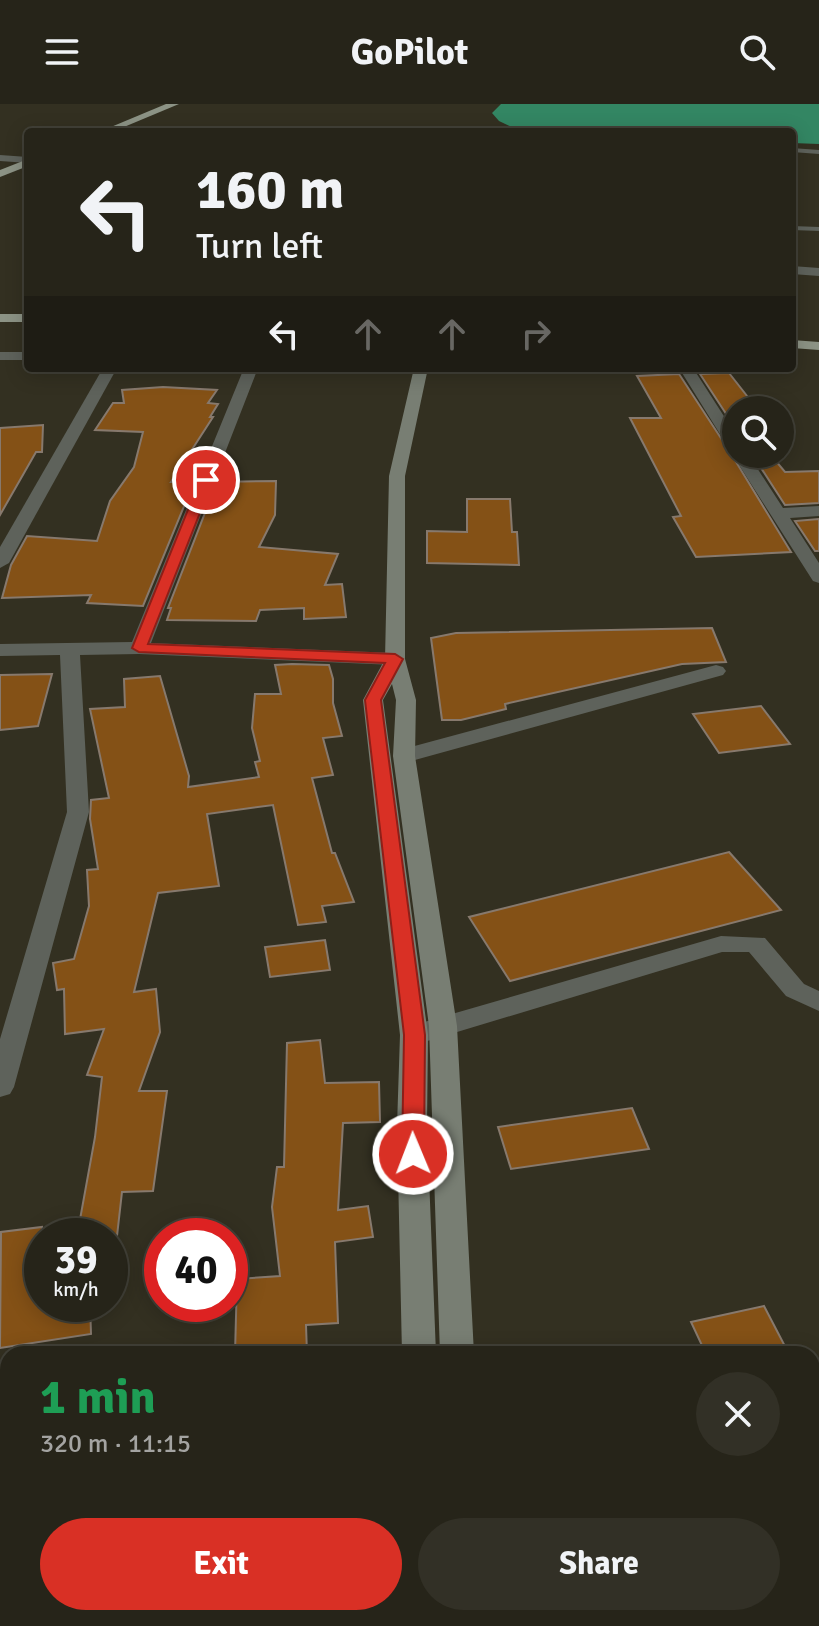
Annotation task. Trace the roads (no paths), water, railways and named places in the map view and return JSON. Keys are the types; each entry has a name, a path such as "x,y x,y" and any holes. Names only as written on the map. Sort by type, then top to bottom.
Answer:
{"main road":[{"path":"114,128 174,104"},
{"path":"131,128 190,104"},
{"path":"0,174 24,163"},
{"path":"0,180 24,171"},
{"path":"0,318 24,318"},
{"path":"0,327 24,328"},
{"path":"796,344 819,346"},
{"path":"796,351 819,353"}],"street":[{"path":"0,158 24,161"},
{"path":"796,270 819,272"},
{"path":"0,356 24,356"},
{"path":"0,563 108,372"},
{"path":"139,648 249,372"},
{"path":"420,372 397,476 395,659 406,700 404,756 443,1026 457,1346"},
{"path":"689,372 722,425"},
{"path":"748,468 819,577"},
{"path":"776,514 819,511"},
{"path":"0,1087 78,812 70,648"},
{"path":"0,650 139,648 395,659"},
{"path":"395,659 373,700 414,1035 412,1126 419,1346"},
{"path":"404,756 716,671"},
{"path":"414,1035 721,944 756,944 795,990 819,1002"}],"lane":[{"path":"796,150 819,152"},
{"path":"796,228 819,229"}]}
